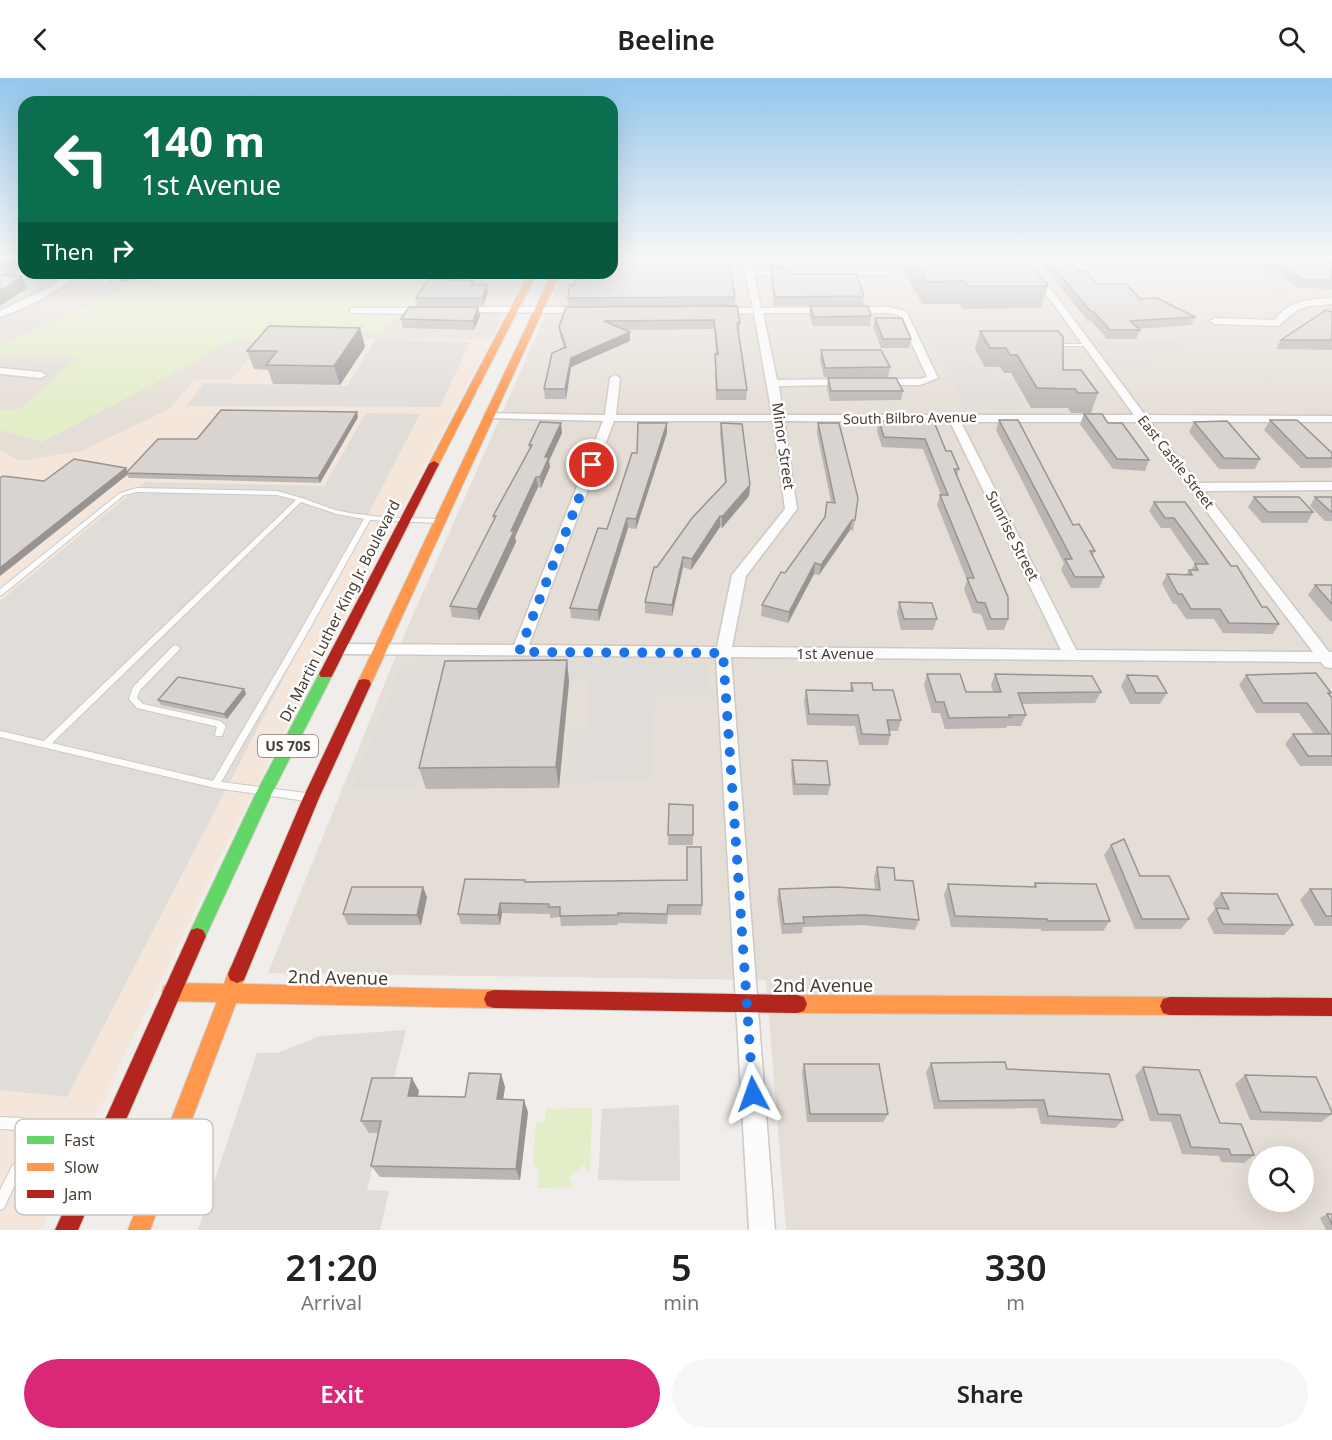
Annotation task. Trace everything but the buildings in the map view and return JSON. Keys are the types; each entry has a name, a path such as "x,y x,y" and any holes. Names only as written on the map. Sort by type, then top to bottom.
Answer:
{"main road":[{"name":"Dr. Martin Luther King Jr. Boulevard","path":"115,1119 171,992 264,793 513,311"},
{"name":"US 70S","path":"181,1119 229,994 311,798 540,311"},
{"name":"2nd Avenue","path":"171,992 747,1004 1332,1007"},
{"name":"Dr. Martin Luther King Jr. Boulevard","path":"66,1230 73,1215"},
{"name":"US 70S","path":"139,1230 145,1215"}],"street":[{"path":"353,311 372,311"},
{"path":"714,311 725,311"},
{"name":"Minor Street","path":"758,311 779,418 791,509 739,575 723,653 762,1230"},
{"path":"864,382 920,382 933,378 903,313 892,311"},
{"name":"East Castle Street","path":"1063,311 1142,419 1330,660"},
{"path":"1215,321 1278,323 1281,316 1291,311"},
{"path":"0,371 41,375"},
{"path":"519,652 610,418 615,378"},
{"path":"773,382 852,382"},
{"name":"South Bilbro Avenue","path":"489,415 610,418 1332,419"},
{"name":"Sunrise Street","path":"953,417 1071,654"},
{"path":"1194,487 1332,486"},
{"name":"1st Avenue","path":"339,649 1071,654 1330,660"}],"lane":[{"path":"1044,344 1088,345"},
{"path":"0,593 122,494 129,491 277,493 349,515 439,521"},
{"path":"45,745 300,499"},
{"path":"215,784 368,517"},
{"path":"176,648 136,689 133,699 140,706 217,723 222,726 219,734"},
{"path":"0,734 215,784 264,793 311,798"},
{"path":"0,1123 15,1124"},
{"path":"0,1204 15,1172"}],"shaded area":[{"path":"0,311 506,311 491,340 376,339 264,343 231,379 194,380 170,409 82,451 20,461 0,452"},
{"path":"0,311 23,311 0,322"},
{"path":"547,311 1332,311 1332,1230 786,1230 766,980 268,973 405,633"},
{"path":"943,337 1016,337 1022,347 966,347 962,349 970,366 993,370 1001,381 1012,381 1025,404 1014,407 1015,410 999,410 991,406 964,406 935,346 947,346"},
{"path":"376,339 491,340 219,859 94,1119 15,1119 15,1215 48,1215 41,1230 0,1230 0,450 20,461 82,451 170,409 194,380 231,379 263,343"},
{"path":"376,339 470,342 440,407 186,406 204,383 347,386"},
{"path":"1179,341 1190,352 1138,353 1149,367 1115,367 1094,342"},
{"path":"0,358 11,361 66,363 48,381 0,381"},
{"path":"366,413 420,414 67,1097 0,1090 0,601 145,482 324,486"},
{"path":"427,659 708,663 710,694 655,696 650,780 565,782 571,730 586,729 590,680 443,682 415,789 351,789 401,666"},
{"path":"406,1030 367,1190 389,1191 380,1230 198,1230 203,1215 213,1215 213,1185 257,1053 277,1053 320,1036"},
{"path":"679,1105 680,1181 598,1180 602,1109"}],"green space":[{"path":"76,311 403,311 382,332 293,336 224,343 188,366 42,442 0,430 0,409 21,409 77,357 7,355 0,351 0,346"},
{"path":"592,1108 590,1173 584,1165 569,1177 574,1187 538,1188 539,1167 533,1166 536,1123 545,1122 546,1109"}],"traffic: fast":[{"path":"197,936 264,793 326,674"}],"traffic: slow":[{"path":"434,464 513,311"},
{"path":"364,684 538,311"},
{"path":"181,1119 237,974"},
{"path":"171,992 494,999"},
{"path":"797,1004 1170,1006"},
{"path":"139,1230 145,1215"}],"traffic: jam":[{"path":"326,674 434,464"},
{"path":"237,974 311,798 364,684"},
{"path":"115,1119 197,936"},
{"path":"494,999 797,1004"},
{"path":"1170,1006 1332,1007"},
{"path":"66,1230 73,1215"}],"route":[{"path":"592,465 519,652 723,653 753,1094"}]}
